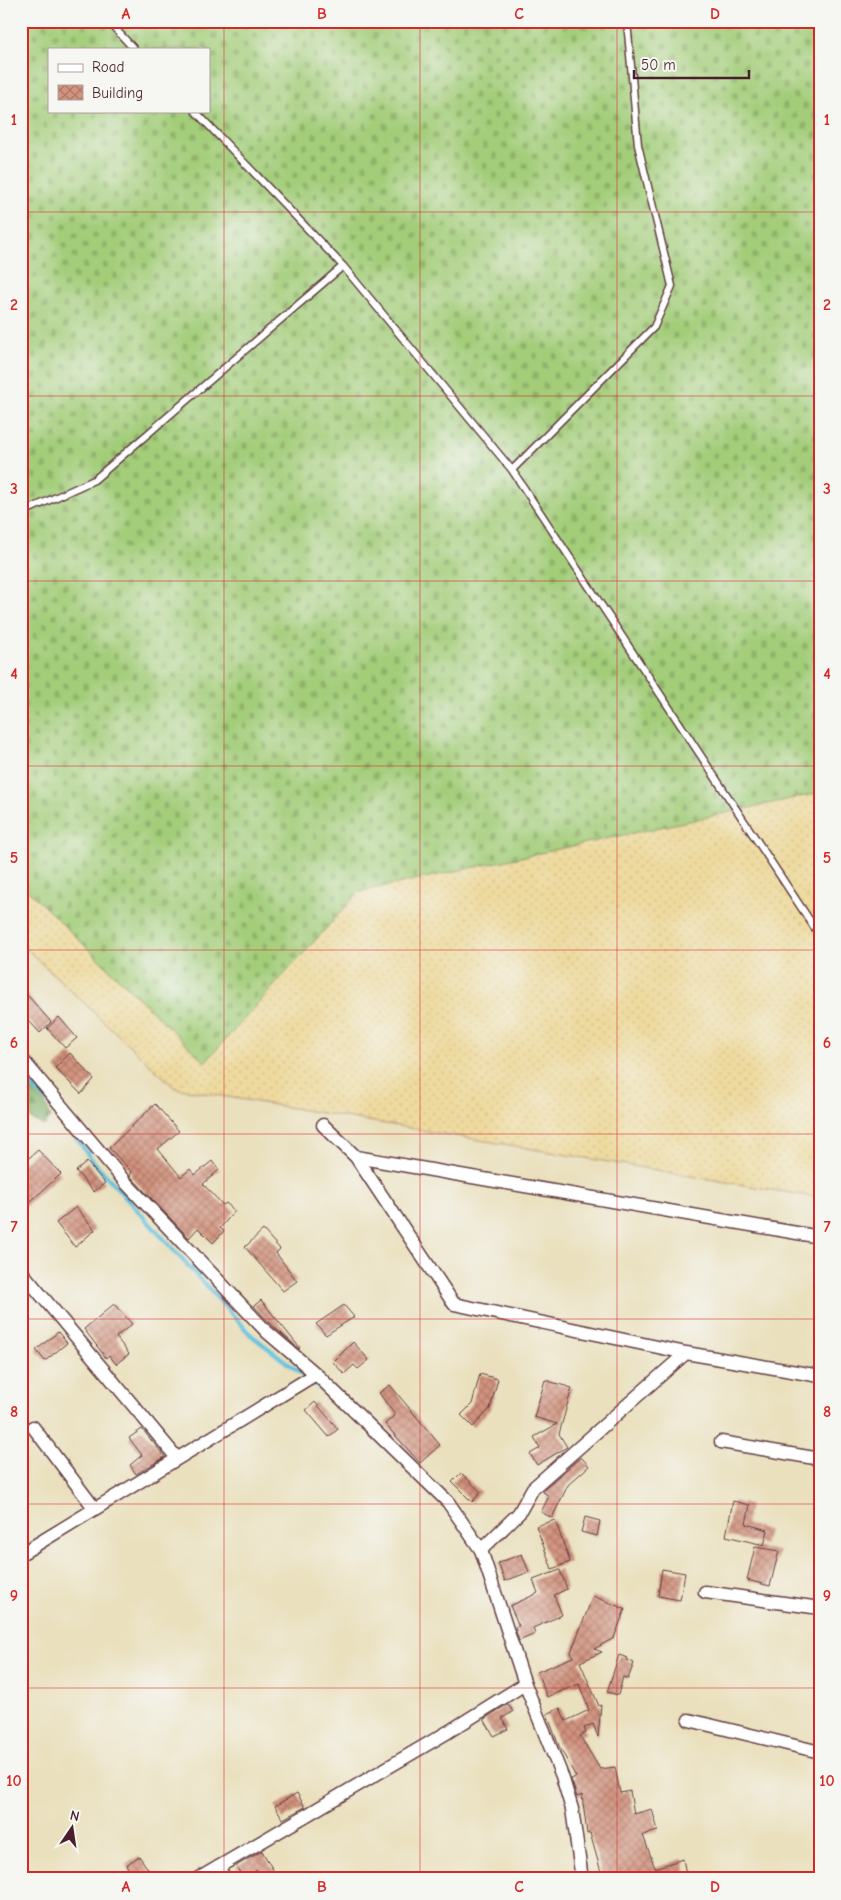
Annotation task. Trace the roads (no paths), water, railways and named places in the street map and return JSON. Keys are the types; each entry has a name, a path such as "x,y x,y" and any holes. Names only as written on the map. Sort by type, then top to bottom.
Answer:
{"street":[{"path":"21,1058 133,1191 267,1332 316,1374 448,1502 481,1550 525,1684 562,1776 572,1809 582,1879"},
{"path":"322,1125 356,1157 454,1304 686,1353 820,1376"},
{"path":"356,1157 820,1237"},
{"path":"21,1271 177,1458"},
{"path":"481,1550 518,1513 533,1488 686,1353"},
{"path":"21,1554 316,1374"},
{"path":"34,1428 96,1508"},
{"path":"721,1442 820,1459"},
{"path":"705,1592 820,1608"},
{"path":"198,1879 448,1732 525,1684"},
{"path":"689,1720 820,1752"},
{"path":"218,1867 225,1879"}],"lane":[{"path":"108,21 133,48"},
{"path":"512,470 654,327 672,286 638,145 627,21"},
{"path":"195,112 343,266 512,470 820,936"},
{"path":"21,513 94,480 343,266"}],"waterway":[{"path":"21,1076 54,1107 92,1160 251,1335 324,1391"}]}
